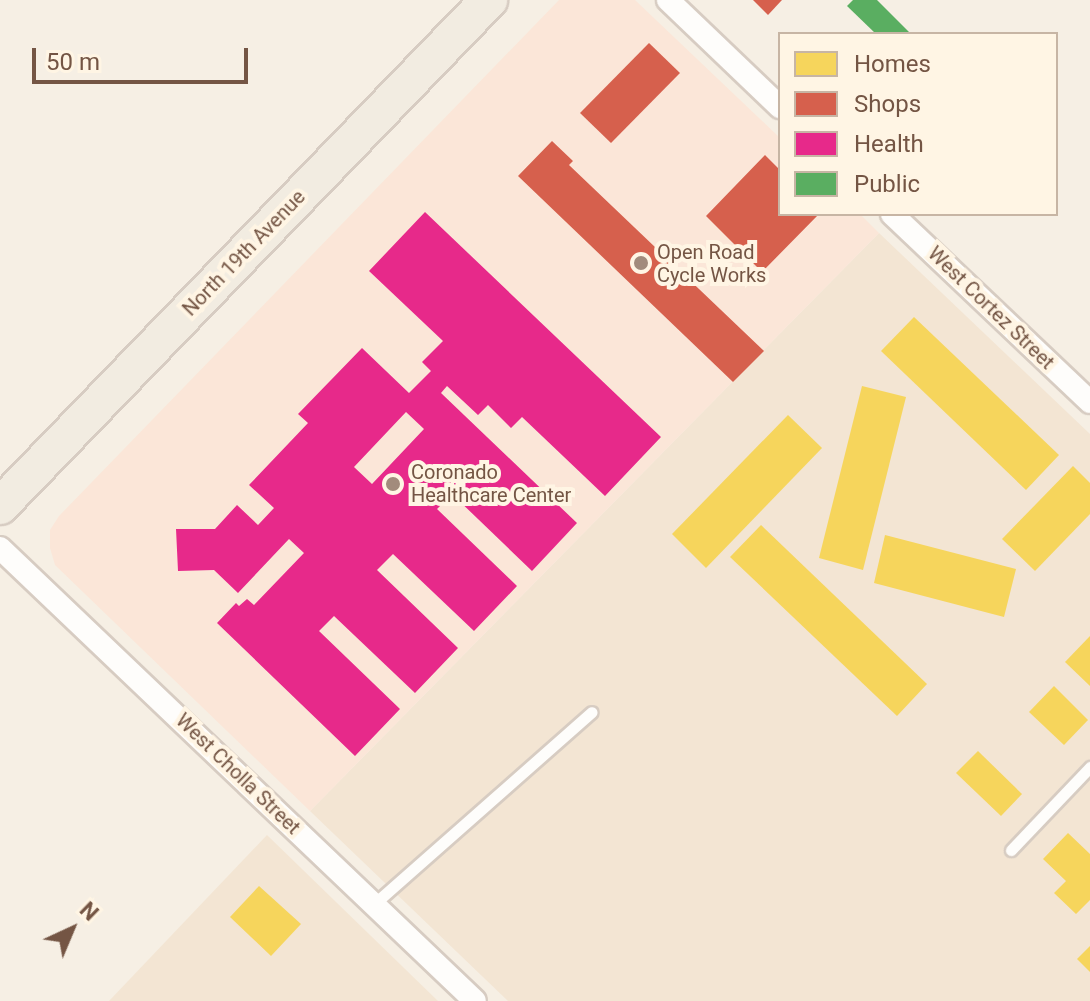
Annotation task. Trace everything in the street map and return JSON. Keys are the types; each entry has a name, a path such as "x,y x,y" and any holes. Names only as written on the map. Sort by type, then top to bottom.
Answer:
{"main road":[{"name":"North 19th Avenue","path":"0,506 489,0"}],"street":[{"path":"668,0 778,105"},
{"name":"West Cortez Street","path":"894,216 1090,402"},
{"name":"West Cholla Street","path":"0,548 475,1001"}],"lane":[{"path":"374,904 592,712"},
{"path":"1011,850 1090,767"}],"shaded area":[{"path":"559,0 635,0 778,136 778,216 862,216 879,233 310,811 55,565 50,548 50,530 59,516"},
{"path":"879,233 1090,434 1090,1001 508,1001 310,811"},
{"path":"267,835 438,1001 109,1001"}],"building: Homes":[{"path":"914,317 1059,455 1026,490 881,351"},
{"path":"862,386 906,397 863,570 819,558"},
{"path":"788,415 822,448 706,568 672,534"},
{"path":"1073,466 1090,483 1090,514 1035,571 1002,539"},
{"path":"761,525 927,684 897,716 730,557"},
{"path":"885,535 1016,569 1004,617 874,583"},
{"path":"1090,636 1090,686 1065,662"},
{"path":"1054,686 1088,720 1064,745 1029,712"},
{"path":"978,751 1022,794 1001,816 956,773"},
{"path":"1068,833 1090,854 1090,900 1076,914 1054,893 1066,881 1043,859"},
{"path":"259,886 301,924 271,956 230,917"},
{"path":"1090,946 1090,972 1077,959"}],"building: Shops":[{"path":"753,0 782,0 768,15"},
{"path":"649,43 680,73 611,143 580,113"},
{"name":"Open Road Cycle Works","path":"552,141 573,161 569,165 764,351 733,382 518,176"},
{"path":"765,155 778,168 778,216 817,216 762,272 706,216"}],"building: Health":[{"name":"Coronado Healthcare Center","path":"425,212 661,437 605,496 522,417 511,428 488,405 478,415 447,386 441,393 577,523 532,571 452,494 437,509 517,586 474,631 393,554 377,570 458,648 415,693 334,616 319,631 400,709 355,756 217,623 236,603 239,606 247,599 254,605 304,553 289,539 238,593 214,570 178,571 176,529 215,529 237,505 258,525 274,508 249,485 308,423 298,414 362,348 409,393 431,371 422,362 443,341 369,271","holes":["406,412 424,429 372,484 354,467"]}],"building: Public":[{"path":"853,0 877,0 909,32 874,32 847,6"}],"place":[{"name":"Open Road Cycle Works","path":"641,263"},
{"name":"Coronado Healthcare Center","path":"393,484"}]}
